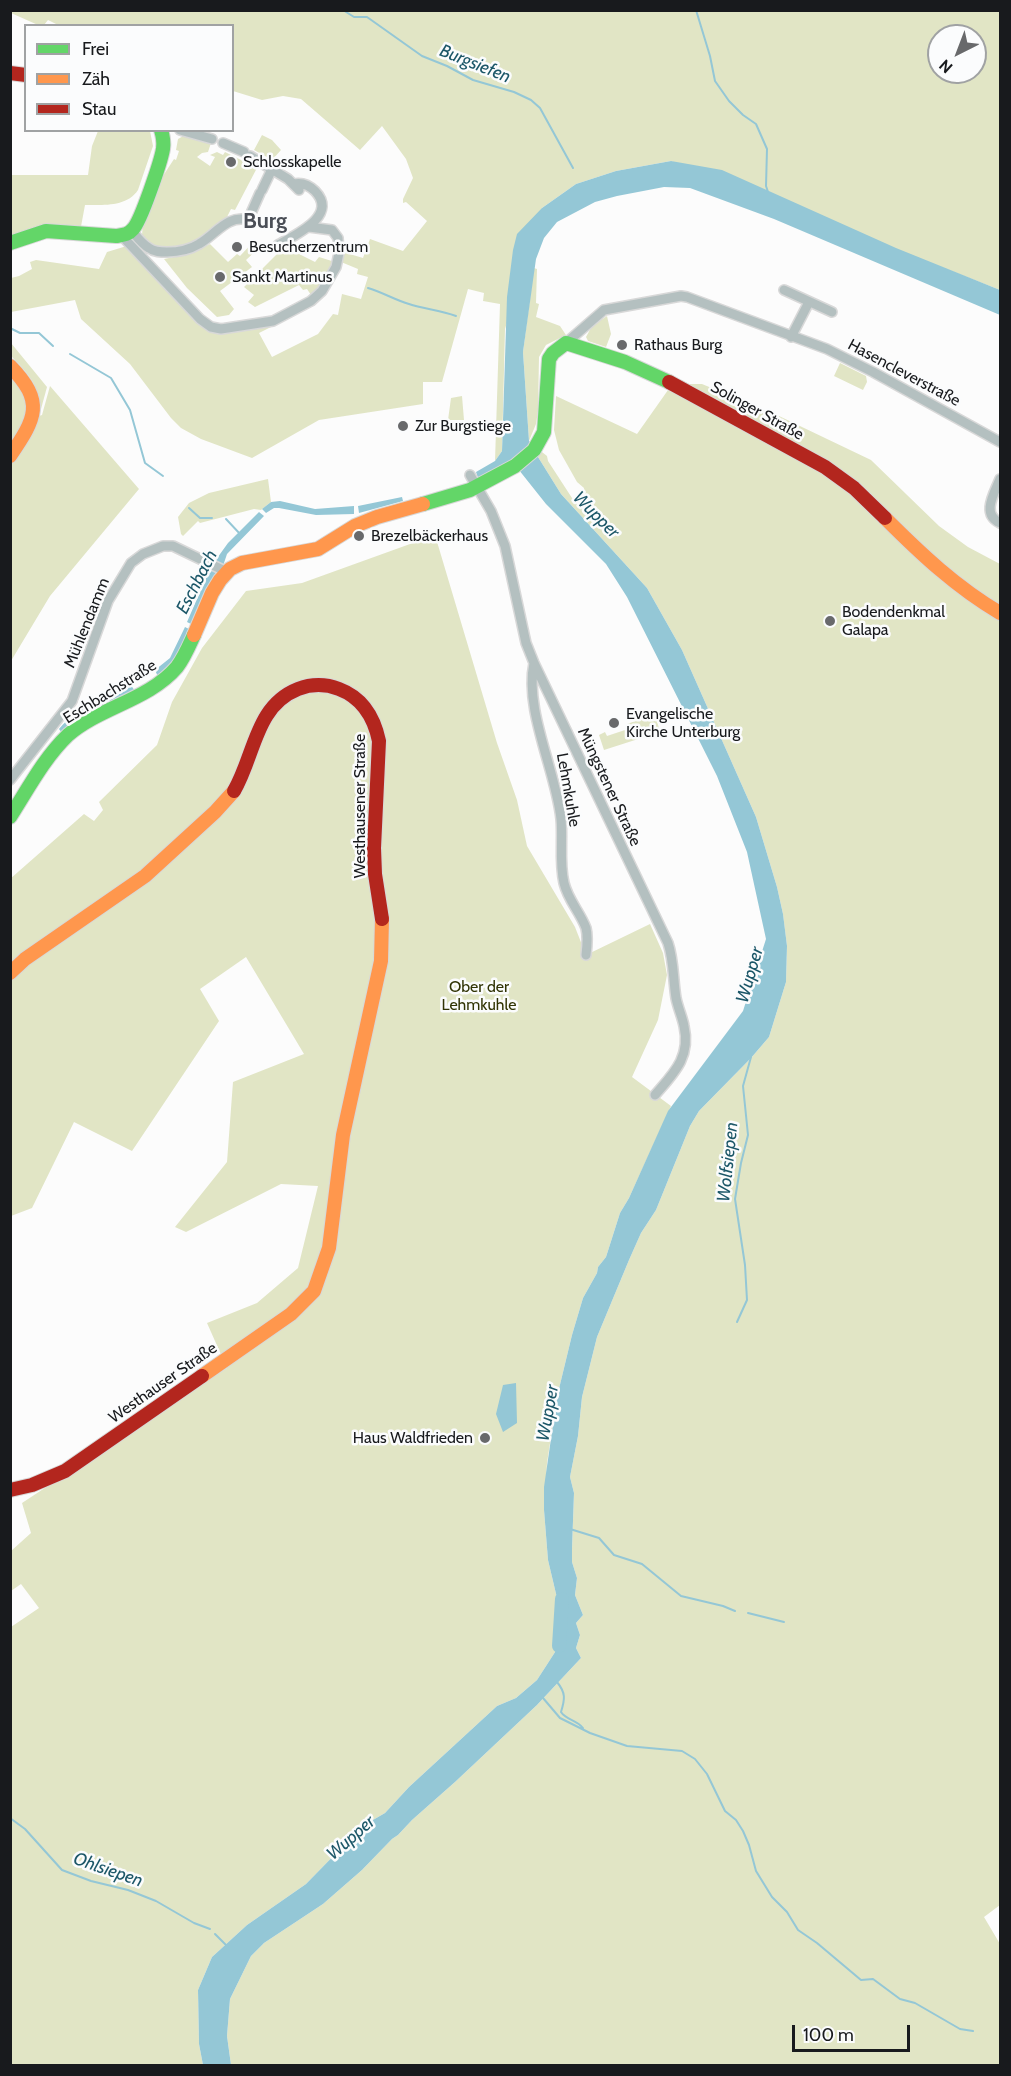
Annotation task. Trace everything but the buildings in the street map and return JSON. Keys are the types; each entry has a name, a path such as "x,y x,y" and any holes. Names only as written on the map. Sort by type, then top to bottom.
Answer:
{"main road":[{"path":"10,243 46,231 127,234 138,221 160,161 166,132"},
{"path":"220,569 318,549 377,516 476,483 515,466 536,447 542,437 546,422 548,363 551,354 566,343"},
{"name":"Solinger Straße","path":"566,343 618,360 662,378 825,467 865,497 942,574 970,595 1000,613"},
{"path":"10,366 30,390 34,410 28,430 10,456"},
{"name":"Eschbachstraße","path":"10,817 48,760 77,729 159,682 176,669 215,590 220,569"},
{"name":"Westhausener Straße","path":"10,973 25,959 143,877 224,802 242,777 263,720 270,708 280,699 301,688 325,686 345,691 362,702 374,719 379,741 374,857 383,943 343,1135 329,1248 319,1281"},
{"name":"Westhauser Straße","path":"10,1490 39,1484 65,1471 291,1314 304,1303 319,1281"}],"street":[{"path":"187,132 213,139"},
{"path":"223,142 272,169 296,187 299,183 310,187 321,201 321,213 317,220 278,245"},
{"path":"127,234 153,250 176,252 198,244 232,219 248,220 272,169"},
{"path":"225,211 232,219"},
{"path":"127,234 195,314 211,327 221,328 263,322 287,315 319,295 336,267 339,253 338,235 332,230 309,227"},
{"path":"784,290 832,312"},
{"name":"Hasencleverstraße","path":"566,343 604,310 681,296 827,349 1000,442"},
{"path":"791,337 809,302"},
{"path":"1000,479 990,509 993,518 1000,523"},
{"name":"Müngstener Straße","path":"476,483 491,511 505,546 526,644 668,943 672,956 676,998 685,1027 686,1049 681,1062 655,1095"},
{"name":"Mühlendamm","path":"10,780 72,701 108,601 131,563 143,554 163,546 173,546 220,569"},
{"name":"Lehmkuhle","path":"534,663 533,688 537,719 553,777 561,820 563,879 568,895 586,929 586,955"}],"green space":[{"path":"11,10 1000,11 1000,290 671,161 616,171 576,184 542,208 505,329 502,451 495,461 500,304 483,301 484,293 468,289 442,382 423,382 423,404 319,420 252,458 201,439 181,428 130,364 81,319 75,300 11,312 11,278 32,269 30,262 36,260 99,269 107,252 130,245 211,327 273,321 275,325 259,333 272,357 318,334 333,314 338,315 342,294 361,299 368,277 357,274 358,269 341,262 343,252 363,258 370,239 403,251 427,221 406,202 403,203 413,178 406,159 382,126 360,150 301,99 283,96 262,100 234,91 234,24 56,24 48,20 45,24 36,24 11,13"},
{"path":"98,132 150,132 153,146 138,190 133,196 128,200 107,205 85,205 80,232 11,243 10,175 88,175 92,146"},
{"path":"185,135 211,143 208,152 197,157 210,166 215,157 210,155 217,152 223,155 225,152 243,161 246,156 258,166 235,210 231,209 219,227 186,247 159,249 145,240 142,235 143,223 163,176 174,159 176,160 179,151 176,150 178,139"},
{"path":"262,135 272,140 281,150 272,160 254,150"},
{"path":"296,238 295,252 315,262 319,257 335,262 313,298 307,289 303,290 299,285 255,307 248,302 254,295 244,287 282,249 291,245 289,242"},
{"path":"255,240 261,246 246,260 252,267 220,291 234,309 229,315 217,317 187,288 164,259 189,254 210,244 228,262 237,254 240,256"},
{"path":"534,268 537,269 536,303 539,304 536,317 560,326 566,335 546,345 539,357 538,411 536,424 529,441 523,352"},
{"path":"607,316 611,334 606,347 588,341 586,337 592,326"},
{"path":"11,343 47,387 41,409 38,393 31,380 11,356"},
{"path":"840,363 866,376 867,382 863,390 834,376"},
{"path":"11,366 17,373 33,418 42,415 50,386 139,489 50,596 11,661"},
{"path":"682,380 689,384 702,384 779,416 871,460 939,526 968,547 1000,564 1000,1905 984,1917 1000,1944 1000,2065 231,2065 227,2036 230,1999 251,1956 264,1943 323,1904 362,1870 412,1820 537,1705 581,1658 576,1648 580,1635 576,1623 583,1615 575,1595 577,1578 572,1562 574,1493 570,1477 578,1436 582,1397 597,1337 641,1233 656,1210 690,1126 699,1111 769,1037 786,982 787,946 783,914 756,817 682,650 647,588 561,494 538,457 542,452 547,456 572,498 582,506 587,497 583,494 584,488 577,482 559,450 554,430 556,396 637,434 673,383"},
{"path":"462,396 464,420 448,420 451,398"},
{"path":"268,479 271,502 261,510 254,509 200,523 198,521 183,536 181,534 178,517 189,503 209,493"},
{"name":"Ober der Lehmkuhle","path":"435,535 497,743 517,800 527,846 575,927 586,955 650,924 663,953 667,975 658,1020 632,1077 671,1106 620,1213 606,1257 598,1267 583,1298 557,1397 547,1463 544,1510 548,1560 562,1619 557,1649 537,1680 516,1698 497,1706 409,1787 385,1813 366,1824 306,1884 247,1925 212,1957 198,1990 199,2044 203,2065 11,2065 11,1627 39,1608 21,1584 11,1591 11,1551 31,1533 22,1503 227,1368 207,1323 257,1303 298,1268 318,1186 281,1184 186,1232 175,1227 227,1162 233,1082 304,1054 246,957 200,989 219,1021 132,1151 74,1122 32,1208 11,1216 10,879 84,814 94,821 103,810 99,802 157,745 172,702 202,648 246,591 302,583"},
{"path":"655,714 660,732 604,750 599,735 605,732 607,736 628,729 627,724"}],"water":[{"path":"671,161 722,170 896,248 1000,290 1000,315 774,219 690,188 664,187 595,202 557,222 544,238 536,259 523,352 529,441 542,452 538,457 561,494 647,588 682,650 756,817 783,914 787,946 786,982 769,1037 699,1111 690,1126 656,1210 641,1233 597,1337 582,1397 578,1436 570,1477 574,1493 572,1562 577,1578 575,1595 583,1615 576,1623 580,1635 576,1648 581,1658 537,1705 412,1820 362,1870 323,1904 264,1943 251,1956 230,1999 227,2036 231,2065 203,2065 199,2044 198,1990 212,1957 247,1925 306,1884 366,1824 385,1813 409,1787 497,1706 516,1698 537,1680 557,1649 562,1619 548,1560 544,1487 557,1397 572,1335 583,1298 598,1267 606,1257 620,1213 668,1111 743,1011 766,939 747,852 717,776 627,597 606,564 546,504 511,460 478,478 476,472 495,461 502,451 507,297 517,234 542,208 576,184 616,171"},
{"path":"402,497 403,501 359,513 358,506"},
{"path":"280,501 315,509 354,506 354,514 316,515 279,508 266,513 262,509 271,502"},
{"path":"259,512 264,516 227,554 223,566 215,561 228,543"},
{"path":"211,567 220,572 193,625 187,622"},
{"path":"185,627 191,630 180,654 158,677 155,670 170,658"},
{"path":"130,684 135,691 62,733 59,729 92,702"},
{"path":"516,1383 517,1423 503,1432 496,1414 503,1385"}],"waterway":[{"name":"Burgsiefen","path":"343,10 354,17 367,17 422,56 473,80 514,92 531,100 540,108 573,168"},
{"path":"696,10 715,81 729,101 756,124 767,149 766,186 768,192"},
{"path":"368,288 409,304 456,316"},
{"path":"10,328 20,333 39,333 53,346"},
{"path":"70,354 111,378 130,410 145,463 163,476"},
{"path":"189,508 200,518 212,518"},
{"path":"226,519 241,535"},
{"name":"Wolfsiepen","path":"737,1322 747,1300 745,1265 735,1199 748,1135 743,1086 751,1057"},
{"path":"570,1529 599,1538 614,1555 642,1564 681,1596 735,1611"},
{"name":"Wupper","path":"559,1646 562,1599"},
{"path":"748,1613 784,1622"},
{"path":"557,1682 564,1696 561,1712 583,1728"},
{"path":"543,1698 560,1718 590,1733 627,1746 682,1751 695,1759 707,1774 725,1811 736,1820 743,1831 756,1871 772,1897 787,1912 798,1930 861,1980 873,1979 900,1999 915,2003 960,2029 973,2031"},
{"name":"Ohlsiepen","path":"10,1818 25,1829 62,1870 156,1901 194,1923 210,1929"},
{"name":"Ohlsiepen","path":"215,1934 228,1947"}],"traffic: fast":[{"path":"10,243 46,231 116,236 129,232 137,224 159,165 163,146 161,132"},
{"path":"423,504 470,490 515,466 534,450 544,432 549,359 566,343 625,362 669,382"},
{"path":"10,817 44,764 68,735 81,725 139,696 166,678 180,663 194,635"}],"traffic: slow":[{"path":"10,366 28,390 33,410 26,431 10,456"},
{"path":"194,635 212,593 230,569 242,563 318,549 355,526 423,504"},
{"path":"885,518 940,569 1000,613"},
{"path":"10,973 25,959 145,876 215,812 234,791"},
{"path":"202,1376 291,1314 314,1291 329,1248 343,1135 381,961 382,919"}],"traffic: jam":[{"path":"10,73 24,75"},
{"path":"669,382 825,467 854,488 885,518"},
{"path":"234,791 264,719 284,697 298,689 318,685 339,689 361,703 374,724 379,741 374,848 375,874 382,919"},
{"path":"10,1490 32,1485 65,1471 202,1376"}],"place":[{"name":"Schlosskapelle","path":"231,162"},
{"name":"Besucherzentrum","path":"237,247"},
{"name":"Sankt Martinus","path":"220,277"},
{"name":"Rathaus Burg","path":"622,345"},
{"name":"Zur Burgstiege","path":"403,426"},
{"name":"Brezelbäckerhaus","path":"359,536"},
{"name":"Bodendenkmal Galapa","path":"830,621"},
{"name":"Evangelische Kirche Unterburg","path":"614,723"},
{"name":"Haus Waldfrieden","path":"485,1438"}],"district":[{"name":"Burg","path":"265,222"}],"water label":[{"name":"Eschbach","path":"197,582"}]}
